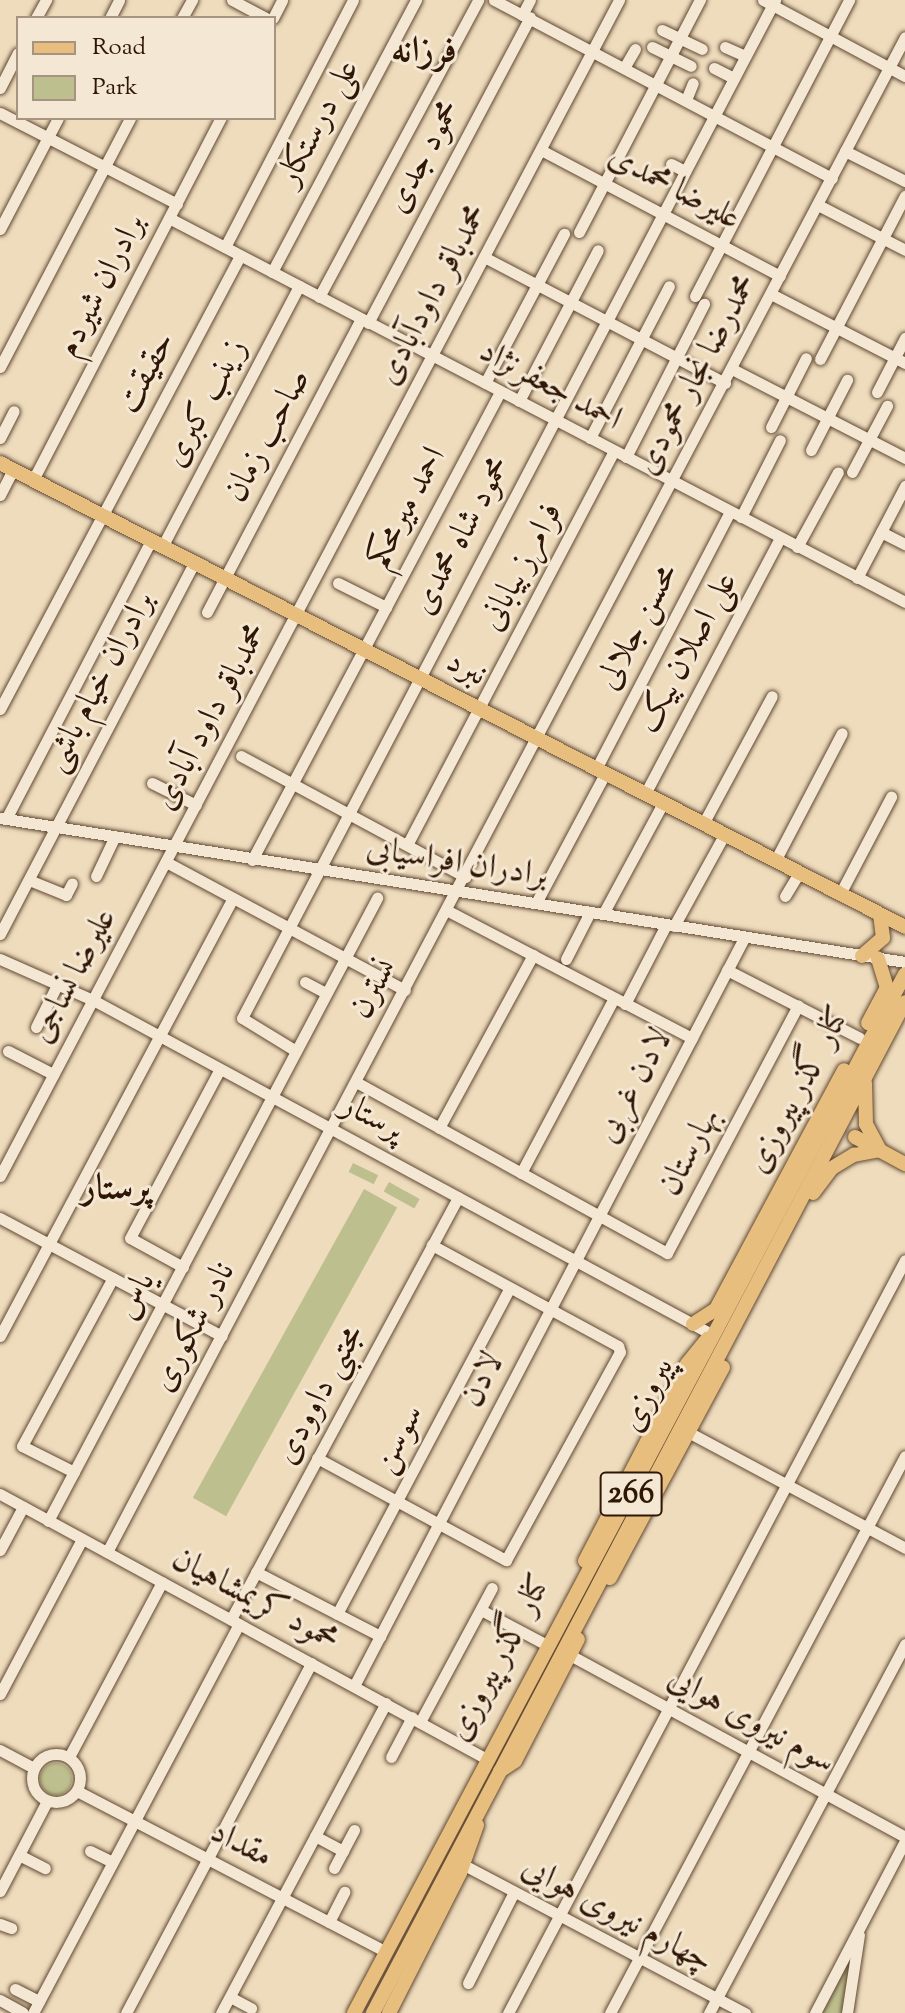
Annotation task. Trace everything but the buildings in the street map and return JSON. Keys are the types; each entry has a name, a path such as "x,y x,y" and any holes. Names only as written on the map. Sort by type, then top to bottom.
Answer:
{"main road":[{"name":"نبرد","path":"7,467 880,915 902,923"},
{"path":"870,957 883,938 880,915"},
{"name":"کنار گذر پیروزی","path":"693,1324 716,1309 821,1119 887,988 870,957"},
{"name":"پیروزی","path":"373,2013 653,1478 821,1119 905,974"},
{"name":"پیروزی","path":"354,2013 549,1641 719,1338 758,1280 905,1002"},
{"path":"864,1080 866,1124 880,1150"},
{"path":"855,1137 905,1164"},
{"path":"776,1246 832,1168 854,1155 880,1150"},
{"path":"496,1773 515,1761 745,1326 758,1280"},
{"path":"644,1516 653,1478"},
{"name":"کنار گذر پیروزی","path":"344,2013 549,1641"},
{"path":"389,2013 464,1865 483,1799"}],"street":[{"path":"232,0 262,16"},
{"path":"225,247 353,0"},
{"name":"علی درستکار","path":"272,272 416,0"},
{"path":"319,297 478,0"},
{"path":"494,0 832,178"},
{"name":"محمود جدی","path":"365,321 526,16 530,0"},
{"name":"محمدباقر داودآبادی","path":"296,615 619,0"},
{"path":"579,232 700,0"},
{"name":"فرامرز بیابانی","path":"407,845 479,709 676,358 721,245 849,0"},
{"path":"770,2 905,76"},
{"name":"محمود شاه محمدی","path":"296,1051 242,1021 288,927 734,78 770,2"},
{"path":"662,30 702,49"},
{"name":"محمدرضا نجار محمودی","path":"466,877 905,37"},
{"path":"652,47 691,66"},
{"path":"725,47 745,56"},
{"path":"624,68 635,49"},
{"path":"0,88 16,57"},
{"path":"714,68 734,78"},
{"path":"686,100 693,83"},
{"path":"0,113 177,204"},
{"path":"0,229 57,120"},
{"path":"0,367 129,120"},
{"name":"برادران شیردم","path":"33,480 220,120"},
{"name":"علیرضا محمدی","path":"541,150 780,276"},
{"path":"845,151 905,181"},
{"path":"671,164 685,171"},
{"path":"820,359 905,196"},
{"path":"818,205 905,250"},
{"name":"احمد جعفرنژاد","path":"169,218 905,602"},
{"path":"485,383 564,234"},
{"path":"519,401 598,250"},
{"name":"حقیقت","path":"0,709 240,256"},
{"path":"484,257 725,383"},
{"name":"زینب کبری","path":"3,819 299,286"},
{"path":"590,438 669,286"},
{"path":"771,294 900,361"},
{"name":"صاحب زمان","path":"207,612 365,321"},
{"path":"877,392 900,361 905,338"},
{"path":"771,427 806,358"},
{"path":"732,369 905,458"},
{"path":"811,450 847,380"},
{"name":"احمد میرمحکم","path":"252,860 500,392"},
{"path":"852,472 887,406"},
{"path":"0,438 14,411"},
{"name":"محسن جلالی","path":"536,903 600,772 736,515 780,440"},
{"path":"0,495 7,467"},
{"path":"797,547 838,472"},
{"path":"857,578 905,486"},
{"path":"881,532 905,544"},
{"name":"علی اصلان بیک","path":"645,794 780,538"},
{"name":"برادران خیام باشی","path":"0,934 194,563"},
{"path":"338,583 386,607"},
{"name":"محمدباقر داود آبادی","path":"175,845 296,615"},
{"path":"703,824 772,696"},
{"path":"775,861 842,733"},
{"path":"241,756 466,877"},
{"path":"152,783 196,805"},
{"path":"840,894 891,797"},
{"path":"566,959 663,803"},
{"name":"برادران افراسیابی","path":"3,819 905,962"},
{"path":"521,1173 620,1001 670,926 724,835"},
{"path":"96,876 115,836"},
{"name":"علیرضا نساجی","path":"0,1176 175,845"},
{"path":"166,862 405,990"},
{"path":"785,896 799,873"},
{"name":"نسترن","path":"332,1129 466,877"},
{"path":"29,880 66,895 72,883"},
{"path":"0,1336 233,898"},
{"name":"یاس","path":"48,1521 377,898"},
{"path":"448,911 692,1038"},
{"name":"لادن غربی","path":"575,1260 744,938"},
{"path":"439,1128 533,955"},
{"name":"پرستار","path":"0,959 56,987 93,1000 719,1338"},
{"path":"727,970 860,1038"},
{"path":"305,982 326,993"},
{"path":"36,1027 56,987"},
{"name":"بهارستان","path":"599,1216 664,1253 670,1251 798,1006"},
{"path":"8,1051 53,1074"},
{"path":"183,1267 130,1238 220,1069"},
{"path":"356,1082 599,1216"},
{"name":"نادر شکوری","path":"107,1552 332,1129"},
{"name":"مجتبی داوودی","path":"33,2013 134,1821 235,1621 256,1572 458,1197"},
{"path":"0,1218 222,1336"},
{"path":"317,1458 506,1560 620,1349 432,1245"},
{"name":"لادن","path":"354,1686 575,1260"},
{"path":"508,2013 905,1260"},
{"path":"74,1472 22,1446 113,1278"},
{"name":"سوسن","path":"337,1614 509,1289"},
{"path":"688,1432 905,1548"},
{"path":"610,2013 905,1456"},
{"name":"محمود کریمشاهیان","path":"0,1494 483,1757"},
{"path":"0,1550 23,1507"},
{"path":"0,1694 82,1539"},
{"path":"256,1572 380,1636"},
{"path":"69,1757 162,1582"},
{"path":"391,1757 416,1720 492,1588"},
{"path":"481,1610 549,1641"},
{"path":"709,2013 905,1644"},
{"name":"سوم نیروی هوایی","path":"570,1655 905,1839"},
{"path":"126,2013 311,1663"},
{"path":"221,2013 386,1703"},
{"path":"0,1750 34,1768"},
{"path":"47,1801 32,1784 34,1768 45,1757 69,1757"},
{"path":"47,1801 67,1800 77,1791 79,1769 69,1757"},
{"name":"مقداد","path":"77,1791 379,1948"},
{"path":"0,1891 47,1801"},
{"path":"334,1868 354,1830"},
{"path":"315,1836 343,1851"},
{"path":"815,2013 905,1839"},
{"path":"90,1851 113,1862"},
{"path":"19,1855 45,1868"},
{"name":"چهارم نیروی هوایی","path":"464,1865 745,2013"},
{"path":"329,1922 344,1892"},
{"path":"468,1983 514,1892"},
{"path":"847,2013 861,1925"},
{"path":"15,1989 39,2001"},
{"path":"230,1997 251,2008"},
{"path":"2,2005 23,2013"}],"green space":[{"path":"353,1163 378,1175 374,1184 349,1172"},
{"path":"389,1182 420,1199 414,1209 384,1192"},
{"path":"364,1189 397,1207 226,1516 193,1498"},
{"path":"56,1763 67,1768 72,1779 67,1790 56,1795 45,1790 40,1779 45,1768"},
{"path":"855,1944 842,2013 819,2013"}],"district":[{"name":"فرزانه","path":"424,53"},
{"name":"پرستار","path":"116,1190"}]}
